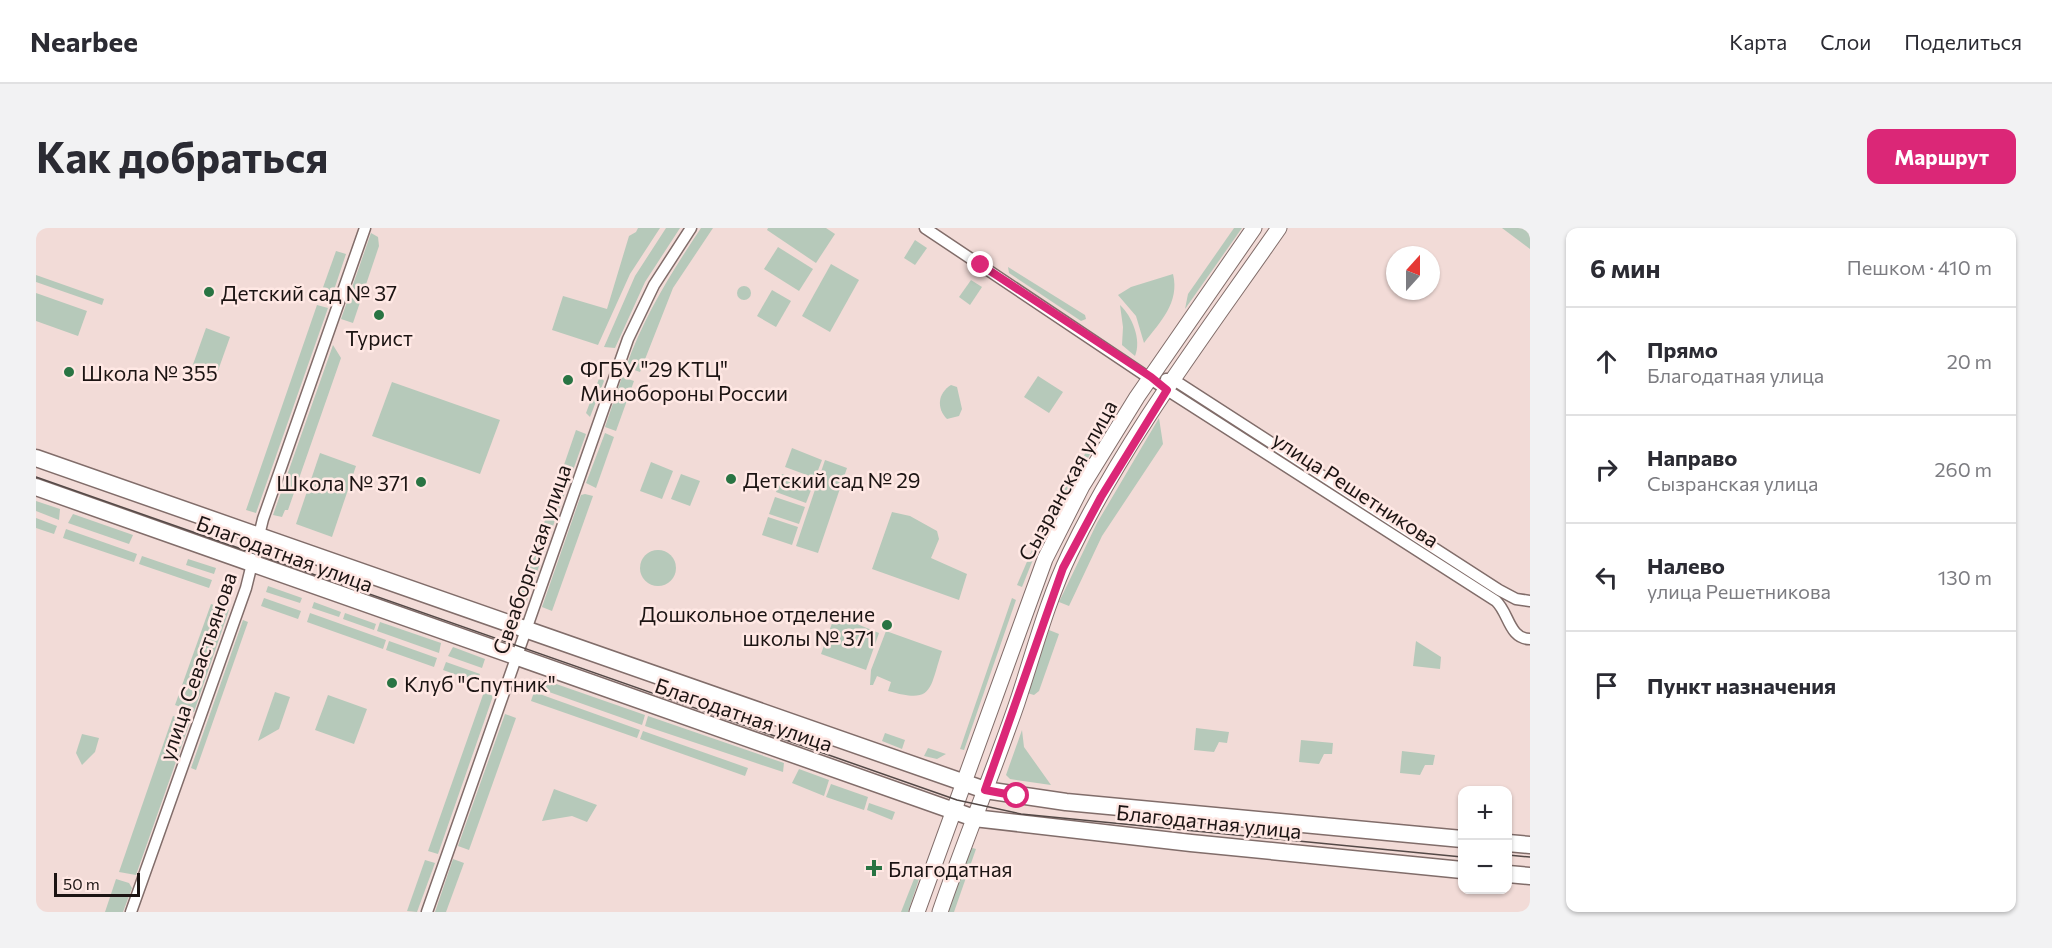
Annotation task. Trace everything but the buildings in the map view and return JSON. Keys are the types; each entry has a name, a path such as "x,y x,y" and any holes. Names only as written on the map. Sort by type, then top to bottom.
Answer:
{"main road":[{"name":"Благодатная улица","path":"36,458 985,790 1066,802 1458,839"},
{"name":"Благодатная улица","path":"36,488 252,566 974,818 1458,870"},
{"path":"1512,843 1530,845"},
{"path":"1512,874 1530,876"}],"street":[{"name":"улица Севастьянова","path":"132,912 252,566 259,537 365,228"},
{"name":"Свеаборгская улица","path":"427,912 628,339 654,285 691,228"},
{"name":"улица Решетникова","path":"924,228 1151,377 1170,385 1499,590 1516,599 1530,601"},
{"name":"Сызранская улица","path":"917,912 1037,576 1070,509 1151,377 1254,228"},
{"name":"Сызранская улица","path":"940,912 1056,585 1088,518 1170,385 1279,228"},
{"name":"улица Решетникова","path":"1170,385 1496,601 1507,613 1512,630 1518,636 1530,639"},
{"path":"1094,468 1102,469 1112,478"}],"green space":[{"path":"638,228 660,228 630,274 598,345 552,330 563,296 607,309 629,236"},
{"path":"666,228 680,228 645,282 615,348 604,347 635,276"},
{"path":"701,228 713,228 673,288 640,372 626,367 659,295"},
{"path":"768,228 826,228 835,234 816,263 767,230"},
{"path":"1234,228 1242,228 1185,309 1188,294"},
{"path":"1502,228 1530,228 1530,249"},
{"path":"371,233 378,237 379,246 353,323 341,319"},
{"path":"915,240 927,248 915,265 904,258"},
{"path":"778,247 813,269 799,291 764,269"},
{"path":"336,251 346,254 333,293 329,296 321,293"},
{"path":"831,264 859,280 830,332 802,316"},
{"path":"1008,267 1085,315 1086,319 1081,321 1009,273"},
{"path":"1173,274 1174,294 1171,303 1162,320 1144,343 1136,316 1118,295 1131,287"},
{"path":"36,275 104,299 102,305 36,282"},
{"path":"971,280 982,287 970,305 959,297"},
{"path":"744,286 749,288 751,293 749,298 744,300 739,298 737,293 739,288"},
{"path":"772,290 791,301 776,327 757,316"},
{"path":"36,293 87,311 78,336 36,321"},
{"path":"317,305 328,308 256,513 246,510"},
{"path":"1120,305 1135,329 1137,350 1135,356 1122,345 1123,327"},
{"path":"206,328 230,337 215,379 191,370"},
{"path":"333,345 341,358 288,510 285,510 282,517 273,515"},
{"path":"600,376 604,381 590,417 586,413"},
{"path":"1038,376 1063,392 1049,413 1024,397"},
{"path":"622,377 634,381 616,431 605,427"},
{"path":"392,382 500,420 480,474 372,436"},
{"path":"951,385 957,387 962,409 959,416 947,419 941,410 940,401 943,392"},
{"path":"1159,418 1163,444 1102,536 1069,606 1059,602 1097,523"},
{"path":"576,430 586,434 553,526 544,523"},
{"path":"605,433 614,437 596,488 586,483"},
{"path":"1095,437 1099,439 1064,499 1060,496"},
{"path":"792,448 822,460 815,478 785,467"},
{"path":"320,453 356,466 332,537 296,524"},
{"path":"825,460 847,468 818,553 796,546"},
{"path":"651,462 673,471 662,499 640,491"},
{"path":"681,474 700,481 690,506 671,499"},
{"path":"782,474 813,485 806,503 776,492"},
{"path":"581,495 593,496 552,611 542,607"},
{"path":"775,497 805,507 799,524 769,514"},
{"path":"36,501 60,509 59,520 36,511"},
{"path":"1054,507 1059,509 1043,540 1038,538"},
{"path":"892,512 910,516 937,531 939,539 931,558 967,574 959,600 872,569"},
{"path":"73,514 133,535 129,544 68,523"},
{"path":"768,517 798,527 792,545 762,535"},
{"path":"36,518 57,526 54,534 36,528"},
{"path":"66,529 137,554 134,562 63,538"},
{"path":"540,531 550,535 526,603 516,599"},
{"path":"658,550 671,555 676,568 671,581 658,586 645,581 640,568 645,555"},
{"path":"1032,550 1036,552 1022,587 1017,585"},
{"path":"142,556 212,580 209,588 139,564"},
{"path":"188,559 216,568 214,574 186,565"},
{"path":"268,586 302,598 300,603 266,592"},
{"path":"264,598 301,611 298,619 261,606"},
{"path":"1012,598 1016,600 964,750 960,749"},
{"path":"314,602 341,612 339,617 312,608"},
{"path":"211,604 229,610 194,712 175,705"},
{"path":"310,613 386,640 383,649 307,622"},
{"path":"345,613 376,624 374,630 343,619"},
{"path":"835,615 879,633 866,670 821,654"},
{"path":"243,620 248,622 196,770 191,768"},
{"path":"380,622 441,643 439,653 377,631"},
{"path":"1049,630 1059,634 1039,691 1034,695 1027,693"},
{"path":"886,631 942,651 931,684 922,694 914,696 888,691 891,682 877,676 873,685 870,685 871,670"},
{"path":"389,641 437,658 434,667 386,650"},
{"path":"1416,641 1441,657 1440,669 1413,666"},
{"path":"453,647 485,659 482,668 448,656"},
{"path":"446,662 480,674 477,682 443,670"},
{"path":"539,678 645,715 642,725 535,687"},
{"path":"275,692 290,697 279,729 258,741"},
{"path":"484,692 493,696 438,854 428,851"},
{"path":"534,692 640,730 637,738 531,701"},
{"path":"328,695 367,709 354,744 315,730"},
{"path":"505,714 516,718 469,850 458,846"},
{"path":"173,716 190,722 136,875 119,872"},
{"path":"648,716 784,763 783,772 645,726"},
{"path":"1196,728 1229,732 1227,743 1219,742 1214,752 1194,750"},
{"path":"1022,730 1024,747 1051,785 1010,779 1006,775"},
{"path":"643,731 748,768 745,776 640,739"},
{"path":"885,733 905,740 902,749 882,741"},
{"path":"82,734 99,738 95,752 82,765 76,753"},
{"path":"1301,740 1333,743 1332,754 1324,754 1319,764 1299,762"},
{"path":"928,748 946,754 937,759 924,756"},
{"path":"1402,751 1435,755 1433,765 1425,765 1420,775 1400,773"},
{"path":"799,769 829,780 824,796 792,783"},
{"path":"831,784 868,797 864,810 826,797"},
{"path":"554,789 597,805 587,822 572,816 542,821"},
{"path":"869,803 895,812 892,820 867,810"},
{"path":"969,847 976,849 954,912 946,912"},
{"path":"453,859 464,863 446,912 435,912"},
{"path":"425,860 435,863 417,912 407,911"},
{"path":"916,874 920,876 908,912 901,912"},
{"path":"116,879 129,883 132,888 123,912 105,912"}],"tram line":[{"path":"36,477 957,800 1021,814 1458,857"},
{"path":"1512,855 1530,857"}],"place":[{"name":"Детский сад № 37","path":"209,292"},
{"name":"Турист","path":"379,315"},
{"name":"Школа № 355","path":"69,372"},
{"name":"ФГБУ \"29 КТЦ\" Минобороны России","path":"568,380"},
{"name":"Детский сад № 29","path":"731,479"},
{"name":"Школа № 371","path":"421,482"},
{"name":"Дошкольное отделение школы № 371","path":"887,625"},
{"name":"Клуб \"Спутник\"","path":"392,683"},
{"name":"Благодатная","path":"874,868"}],"route":[{"path":"981,265 1151,377 1167,390 1088,518 1049,601 985,790 1017,796"}]}
